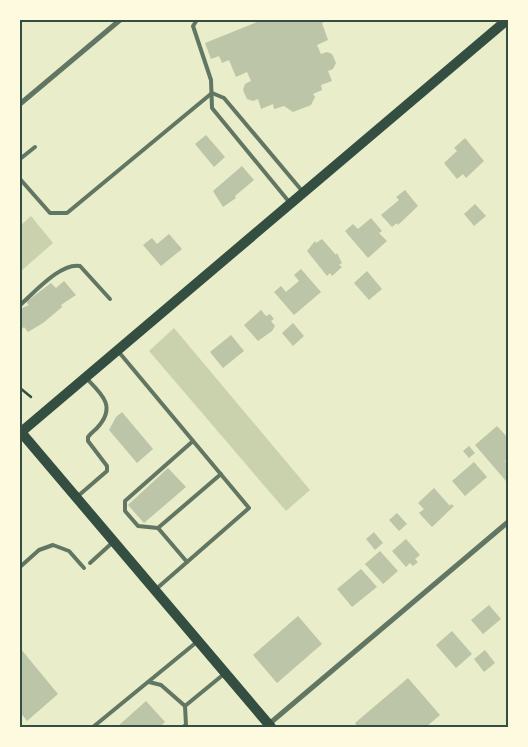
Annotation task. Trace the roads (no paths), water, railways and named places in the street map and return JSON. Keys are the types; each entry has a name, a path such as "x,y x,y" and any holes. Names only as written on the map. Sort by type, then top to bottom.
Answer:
{"main road":[{"path":"270,726 20,432 507,20"}],"street":[{"path":"20,104 120,20"},
{"path":"270,726 508,522"}],"lane":[{"path":"197,20 192,26 211,80 212,108 290,203"},
{"path":"20,179 50,212 67,213 212,93"},
{"path":"212,93 224,98 303,192"},
{"path":"20,159 35,147"},
{"path":"20,305 57,273 74,264 80,266 110,299"},
{"path":"118,351 250,508 155,590"},
{"path":"76,498 107,471 107,466 88,441 88,437 98,427 107,408 107,402 86,378"},
{"path":"187,562 158,528 138,526 125,511 125,501 194,441"},
{"path":"158,528 221,474"},
{"path":"90,563 114,542"},
{"path":"20,567 39,550 53,545 69,550 84,568"},
{"path":"93,727 198,641"},
{"path":"185,706 226,673"},
{"path":"149,682 161,685 185,706 186,725 183,727"}]}
